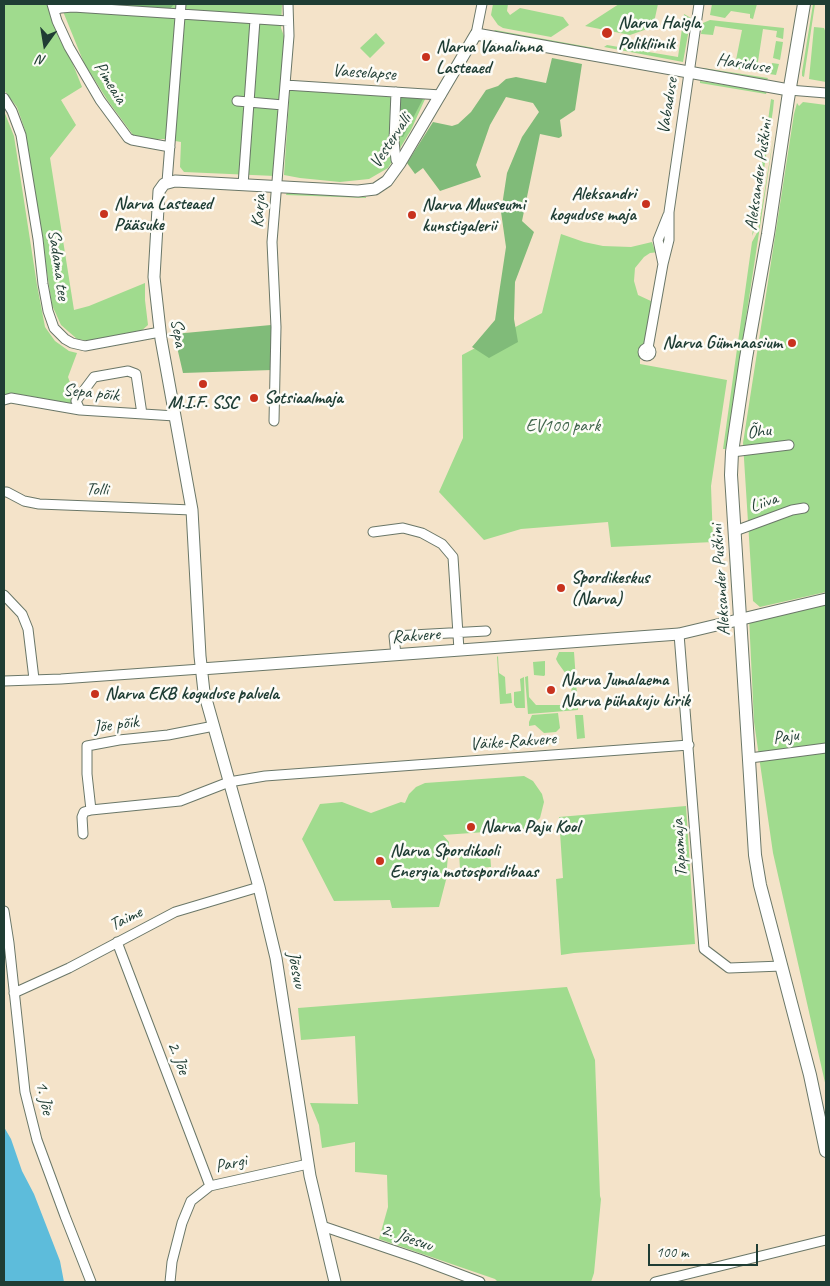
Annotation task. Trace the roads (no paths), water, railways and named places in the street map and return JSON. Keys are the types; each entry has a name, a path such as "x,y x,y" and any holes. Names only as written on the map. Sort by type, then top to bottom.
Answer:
{"main road":[{"name":"Aleksander Puškini","path":"804,4 789,90 768,234 746,358 732,452 731,474 755,855 760,885 810,1075 826,1151"}],"street":[{"name":"Sepa","path":"181,4 167,182 159,191 154,277 160,332 192,510 201,668"},
{"name":"Karja","path":"274,421 276,334 272,242 284,105 288,4"},
{"name":"Vestervalli","path":"167,182 358,191 374,189 387,181 400,163 441,95 476,34 482,4"},
{"name":"Vabaduse","path":"648,348 669,240 669,212 699,4"},
{"path":"53,7 288,22"},
{"name":"Pimeaia","path":"53,7 69,47 92,86 128,138 170,147"},
{"path":"243,185 255,20"},
{"name":"Hariduse","path":"476,34 789,90 826,93"},
{"name":"Vaeselapse","path":"285,85 441,95"},
{"path":"396,92 394,141 396,160 400,163"},
{"name":"Sadama tee","path":"4,98 12,111 21,135 38,239 42,284 54,328 64,339 85,346 160,332"},
{"path":"236,101 284,105"},
{"path":"80,410 76,401 94,377 128,371 136,374 142,414"},
{"name":"Sepa põik","path":"4,400 10,398 80,410 175,416"},
{"name":"Õhu","path":"732,452 789,445"},
{"name":"Tolli","path":"4,492 24,501 39,504 192,510"},
{"name":"Liiva","path":"735,531 792,510 804,508"},
{"path":"373,532 403,528 422,533 442,544 453,557 459,650"},
{"path":"4,595 12,606 22,614 28,629 34,679"},
{"name":"Rakvere","path":"4,681 62,679 679,634 826,599"},
{"path":"396,655 394,636 486,631"},
{"path":"679,634 689,745"},
{"name":"Jõesuu","path":"201,668 204,692 259,887 276,958 308,1164 336,1282"},
{"name":"Jõe põik","path":"83,834 82,816 84,812 91,810 87,774 87,746 119,740 168,735 214,726"},
{"name":"Väike-Rakvere","path":"230,782 265,776 689,745"},
{"name":"Tapamaja","path":"689,745 704,949 729,968 782,966"},
{"name":"Paju","path":"750,758 826,748"},
{"path":"91,810 180,801 230,782"},
{"name":"Taime","path":"14,993 69,968 175,912 259,887"},
{"name":"1. Jõe","path":"4,911 25,1092 36,1140 91,1282"},
{"name":"2. Jõe","path":"117,942 210,1186"},
{"path":"4,976 14,993"},
{"name":"Pargi","path":"170,1282 172,1262 187,1208 191,1201 210,1186 308,1164"},
{"name":"2. Jõesuu","path":"322,1226 480,1282"},
{"path":"655,1282 826,1240"}],"water":[{"path":"4,1127 11,1139 22,1171 34,1194 60,1261 64,1282 4,1282"}],"place":[{"name":"Narva Haigla Polikliinik","path":"607,33"},
{"name":"Narva Vanalinna Lasteaed","path":"426,57"},
{"name":"Aleksandri koguduse maja","path":"646,204"},
{"name":"Narva Lasteaed Pääsuke","path":"104,214"},
{"name":"Narva Muuseumi kunstigalerii","path":"412,215"},
{"name":"Narva Gümnaasium","path":"792,343"},
{"name":"M.I.F. SSC","path":"203,384"},
{"name":"Sotsiaalmaja","path":"254,398"},
{"name":"Spordikeskus (Narva)","path":"561,588"},
{"name":"Narva Jumalaema Narva pühakuju kirik","path":"551,690"},
{"name":"Narva EKB koguduse palvela","path":"95,694"},
{"name":"Narva Paju Kool","path":"471,827"},
{"name":"Narva Spordikooli Energia motospordibaas","path":"380,861"}],"park label":[{"name":"EV100 park","path":"563,426"}]}
